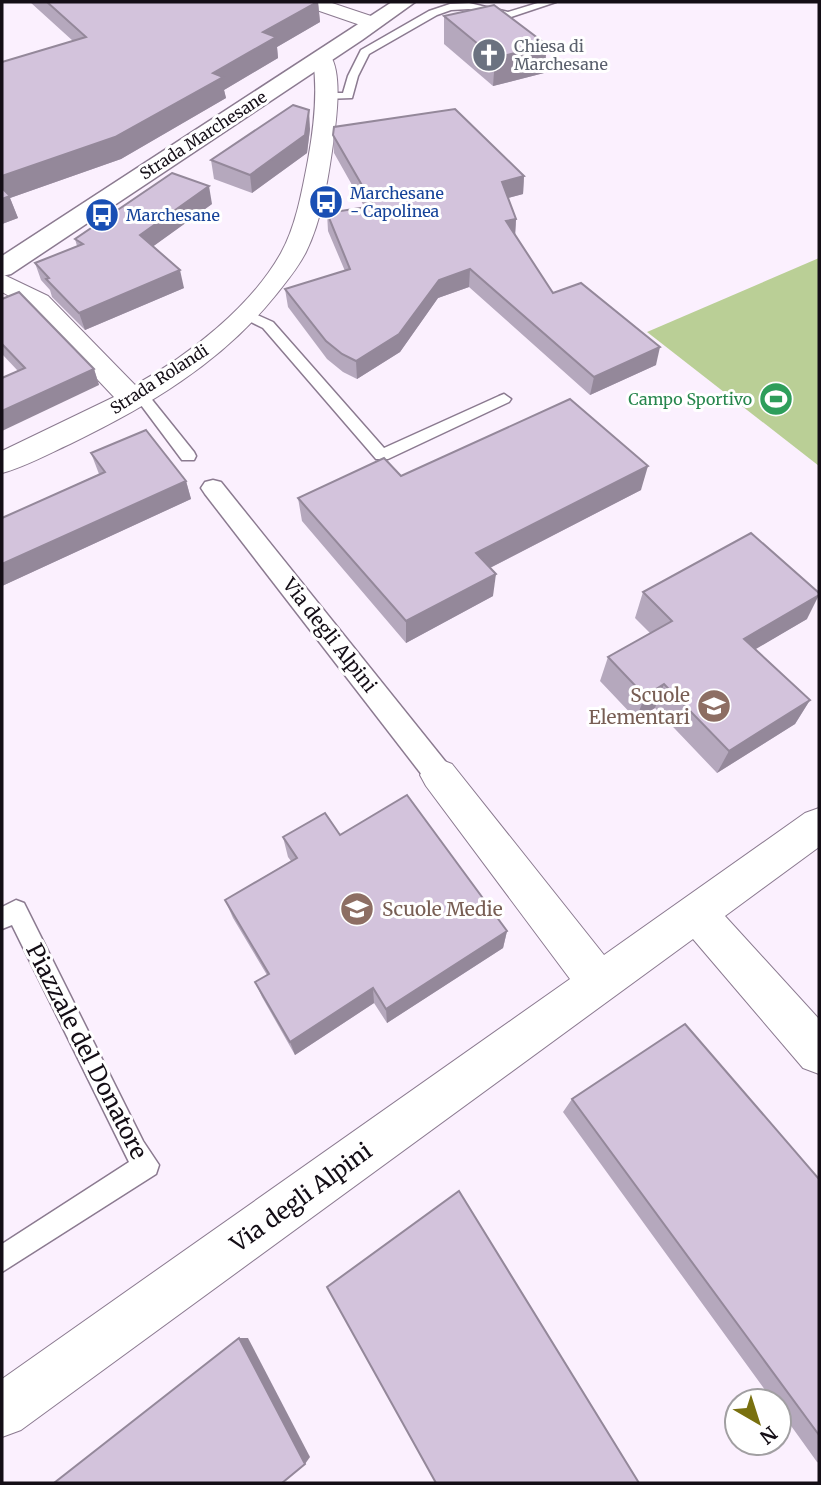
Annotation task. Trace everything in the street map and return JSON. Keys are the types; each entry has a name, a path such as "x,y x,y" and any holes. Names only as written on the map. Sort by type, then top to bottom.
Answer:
{"main road":[{"name":"Strada Marchesane","path":"2,268 113,192 323,59 405,2"}],"street":[{"path":"312,2 373,23"},
{"name":"Strada Rolandi","path":"2,463 92,423 136,396 206,351 255,306 293,253 311,199 324,133 323,59"},
{"path":"2,282 39,302 136,396"},
{"name":"Via degli Alpini","path":"213,488 599,983"},
{"name":"Via degli Alpini","path":"2,1411 819,825"},
{"path":"696,913 819,1052"}],"lane":[{"path":"324,96 348,96 353,76 365,52 433,13 450,7 469,6 508,15 551,2"},
{"path":"246,314 268,325 382,455 504,399"},
{"path":"136,396 188,456"},
{"name":"Piazzale del Donatore","path":"2,919 16,910 134,1150 146,1165 2,1259"}],"green space":[{"name":"Campo Sportivo","path":"819,258 819,466 647,332"}],"building":[{"path":"47,2 317,2 263,32 276,37 213,73 223,77 115,137 2,176 2,62 86,37"},
{"path":"494,5 547,45 495,58 444,16"},
{"path":"293,105 309,110 305,135 250,175 211,160"},
{"path":"455,109 524,176 502,182 516,219 506,221 553,293 581,283 660,347 594,377 470,269 439,280 399,334 356,361 326,341 285,289 350,269 327,213 374,206 333,135 334,127"},
{"path":"172,173 209,186 140,235 180,270 79,313 46,279 49,278 35,263 83,244 75,239"},
{"path":"2,188 10,196 2,199"},
{"path":"19,292 94,369 2,411 2,378 25,368 2,344 2,299"},
{"path":"570,399 648,466 476,553 496,574 406,621 298,498 384,458 401,476"},
{"path":"146,430 186,481 2,564 2,518 105,472 91,453"},
{"path":"751,533 819,593 744,639 810,700 729,751 664,684 645,696 608,657 672,621 643,592"},
{"path":"407,795 507,931 386,1009 373,988 290,1042 255,982 269,974 225,900 297,858 283,837 325,813 340,835"},
{"path":"685,1024 819,1179 819,1435 793,1400 793,1387 784,1387 572,1099"},
{"path":"459,1191 639,1483 436,1483 327,1287"},
{"path":"239,1338 305,1464 282,1483 54,1483"}],"place":[{"name":"Chiesa di Marchesane","path":"489,55"},
{"name":"Marchesane - Capolinea","path":"326,202"},
{"name":"Marchesane","path":"102,215"},
{"name":"Campo Sportivo","path":"776,399"},
{"name":"Scuole Elementari","path":"714,706"},
{"name":"Scuole Medie","path":"357,909"}]}
